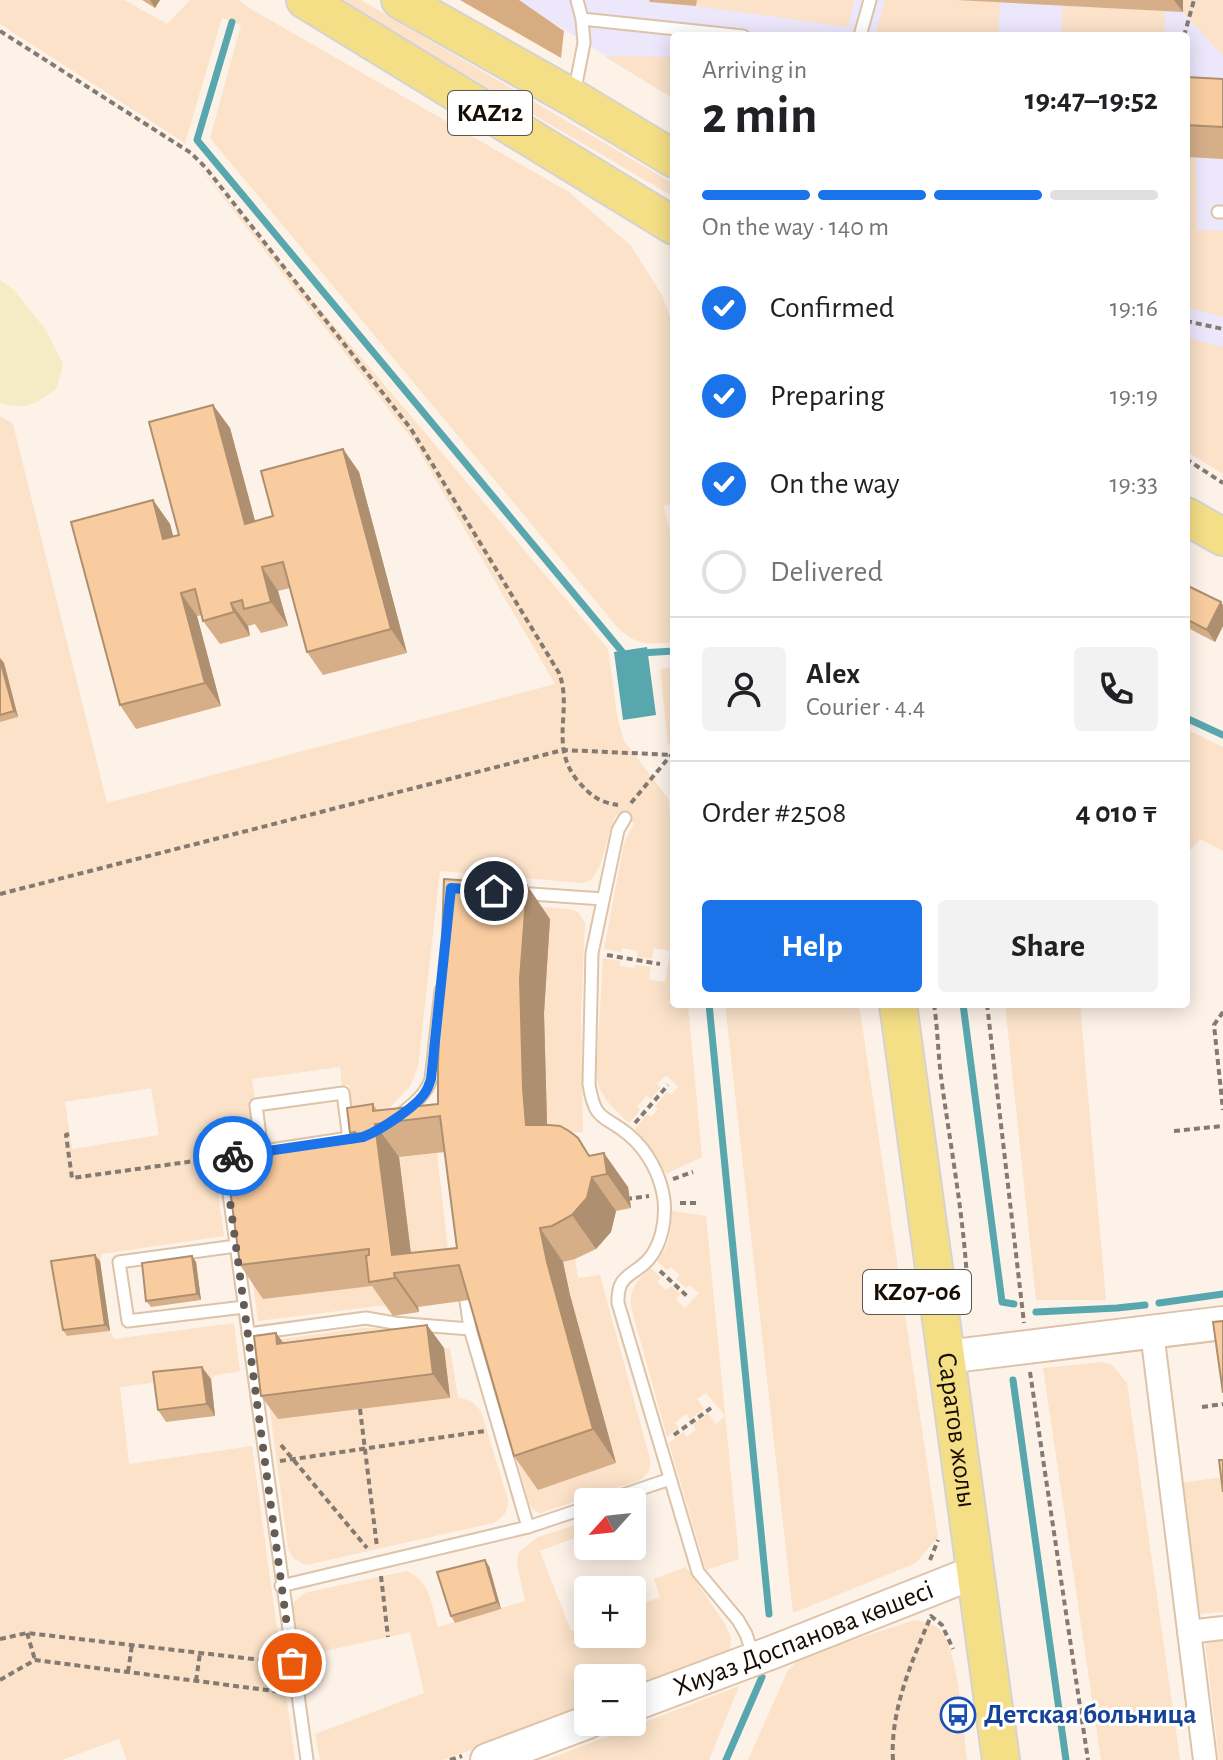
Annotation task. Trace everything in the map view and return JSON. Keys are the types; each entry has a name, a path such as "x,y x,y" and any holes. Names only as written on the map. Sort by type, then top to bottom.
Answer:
{"main road":[{"name":"KAZ12","path":"305,0 670,224"},
{"name":"KAZ12","path":"400,0 670,157"},
{"path":"1190,497 1223,516"},
{"path":"1190,518 1223,537"},
{"name":"Саратов жолы","path":"879,1008 966,1576 1001,1760"},
{"name":"Саратов жолы","path":"899,1008 946,1357 981,1760"},
{"path":"946,1357 1223,1323"},
{"name":"Хиуаз Доспанова көшесі","path":"646,1700 966,1576"},
{"path":"487,1760 574,1727"}],"street":[{"path":"1152,1332 1205,1760"},
{"path":"1189,1632 1223,1628"}],"lane":[{"path":"573,98 584,43 577,0"},
{"path":"861,32 870,0"},
{"path":"582,19 705,32"},
{"path":"625,818 618,830 592,953 589,1084 592,1103 599,1115 626,1134 655,1168 663,1193 664,1218 656,1249 648,1260 625,1278 618,1289 618,1303 698,1572 738,1620 755,1659"},
{"path":"509,892 603,899"},
{"path":"307,1760 224,1157 374,1133 427,1090 445,984 450,1015"},
{"path":"436,1041 441,1087"},
{"path":"262,1152 256,1105 343,1093 349,1139"},
{"path":"392,1122 407,1114 425,1111"},
{"path":"236,1246 119,1262 128,1321 244,1307"},
{"path":"466,1301 470,1329 528,1527"},
{"path":"248,1334 366,1318 470,1329"},
{"path":"643,1488 670,1479"},
{"path":"281,1586 528,1527 574,1512"}],"path":[{"path":"1185,32 1194,0"},
{"path":"0,31 191,153 411,429 559,673 564,688 563,750 570,770 589,794 606,803 628,807 670,757"},
{"path":"1190,322 1223,329"},
{"path":"1190,462 1223,483"},
{"path":"0,894 563,750 670,755"},
{"path":"592,953 660,964"},
{"path":"935,1008 941,1080 964,1233 967,1279"},
{"path":"987,1008 1027,1347 1088,1760"},
{"path":"1223,1012 1214,1025 1223,1110"},
{"path":"626,1134 668,1085"},
{"path":"1174,1131 1223,1126"},
{"path":"69,1134 66,1135 72,1178 224,1157"},
{"path":"614,1200 663,1193"},
{"path":"648,1260 687,1296"},
{"path":"1202,1407 1223,1404"},
{"path":"661,1447 711,1408"},
{"path":"360,1409 388,1637"},
{"path":"259,1417 379,1562"},
{"path":"265,1464 499,1429"},
{"path":"893,1760 892,1739 901,1696 931,1616 942,1625 953,1649"},
{"path":"0,1639 27,1633 292,1663"},
{"path":"27,1633 35,1660"},
{"path":"128,1672 132,1645"},
{"path":"196,1681 200,1653"},
{"path":"0,1680 35,1660 297,1694"}],"shaded area":[{"path":"0,0 124,0 167,24 190,0 238,0 569,192 631,246 662,295 670,317 670,504 664,506 670,532 670,642 644,643 618,628 210,138 241,25 222,18 185,143 0,24"},
{"path":"338,0 361,0 670,182 670,195"},
{"path":"460,0 519,0 564,31 561,58"},
{"path":"517,0 1223,0 1223,474 1190,453 1190,32 670,32 670,96"},
{"path":"697,0 854,0 848,27 696,6"},
{"path":"885,0 1000,2 998,32 876,32"},
{"path":"1183,0 1223,0 1223,56 1183,12"},
{"path":"1063,6 1165,11 1164,32 1061,32"},
{"path":"604,56 670,57 670,97"},
{"path":"1190,157 1196,158 1197,230 1223,231 1223,317 1190,308"},
{"path":"193,159 608,649 617,716 624,741 668,798 670,951 654,948 652,959 637,957 637,951 604,949 624,843 634,823 617,814 597,870 590,880 583,883 440,871 418,1067 410,1086 379,1119 354,1130 349,1085 342,1086 340,1067 252,1079 255,1099 249,1101 254,1143 212,1150 224,1236 102,1254 100,1261 56,1267 68,1336 110,1331 114,1339 234,1323 240,1371 216,1375 211,1379 120,1387 129,1464 252,1446 295,1760 127,1760 119,1739 62,1760 0,1760 0,416 13,424 107,803 555,684 412,439","holes":["151,1088 159,1135 72,1149 65,1102"]},
{"path":"1190,338 1223,347 1223,474 1190,453"},
{"path":"670,668 670,745 668,745 660,669"},
{"path":"1190,731 1223,747 1223,851 1200,839 1190,850"},
{"path":"464,901 569,909 578,912 585,923 581,1016 583,1132 561,1133 550,1159 547,1123"},
{"path":"670,951 670,1008 688,1008 702,1157 666,1174 656,1155 635,1129 647,1114 651,1117 658,1109 655,1106 667,1092 671,1095 678,1087 666,1075 657,1084 661,1087 651,1099 646,1096 637,1107 640,1110 629,1123 604,1096 596,1075 603,958 620,961 620,966 651,967 649,979 665,982"},
{"path":"725,1008 860,1008 938,1537 916,1563 793,1613"},
{"path":"1005,1008 1080,1008 1106,1300 1036,1300"},
{"path":"437,1153 452,1285 416,1289 399,1157"},
{"path":"237,1169 392,1283 392,1308 378,1306 258,1321"},
{"path":"672,1211 706,1216 739,1559 706,1570 669,1443 683,1432 687,1437 696,1430 693,1424 708,1413 716,1424 725,1416 706,1393 697,1399 704,1409 690,1419 686,1414 675,1423 679,1428 667,1437 631,1307 633,1289 650,1268 661,1277 657,1282 666,1290 671,1286 681,1294 676,1299 685,1308 699,1293 690,1285 686,1288 676,1279 680,1275 671,1267 667,1270 657,1261 669,1238"},
{"path":"575,1259 578,1278 600,1275 650,1466 640,1480 616,1488 574,1488 574,1502 541,1513 529,1503 482,1332 570,1295 563,1262"},
{"path":"377,1328 429,1340 449,1398 444,1348 450,1348 458,1397 471,1401 481,1411 508,1500 507,1508 503,1516 493,1523 306,1565 294,1559 288,1548 261,1342"},
{"path":"1103,1362 1112,1365 1127,1383 1180,1760 1101,1760 1043,1368"},
{"path":"1223,1477 1223,1612 1200,1614 1180,1483"},
{"path":"574,1525 574,1538 540,1551 571,1631 574,1630 574,1648 646,1648 646,1602 660,1597 654,1579 686,1567 725,1624 731,1638 730,1650 720,1658 646,1686 646,1664 574,1664 574,1712 443,1760 320,1760 315,1734 424,1693 410,1632 299,1657 292,1610 294,1602 304,1593 407,1571 426,1587 438,1627 525,1601 517,1564 519,1552 538,1537"},
{"path":"915,1620 936,1627 948,1643 956,1675 967,1760 748,1760 788,1670 803,1656"},
{"path":"1223,1638 1223,1760 1219,1760 1205,1641"},
{"path":"739,1686 709,1760 546,1760 609,1736 646,1736 646,1722"}],"sand":[{"path":"0,280 14,290 45,329 63,364 57,388 37,402 24,406 0,403"}],"water":[{"path":"647,647 656,715 623,720 614,652"}],"building":[{"path":"1190,77 1223,79 1223,127 1190,125"},
{"path":"213,405 245,524 273,516 261,471 343,449 391,629 307,652 283,562 262,567 271,602 244,609 242,600 231,603 234,612 203,621 195,589 181,593 205,683 120,705 71,522 153,500 163,539 179,535 149,422"},
{"path":"1190,587 1221,602 1207,630 1190,621"},
{"path":"0,660 14,711 0,715"},
{"path":"444,879 527,885 520,979 526,1125 560,1126 569,1131 578,1138 589,1156 604,1153 607,1174 592,1177 587,1198 572,1215 552,1226 540,1228 593,1429 514,1456 459,1265 394,1273 395,1278 369,1282 366,1256 369,1249 240,1265 226,1159 357,1142 355,1132 350,1133 347,1108 373,1104 373,1111 438,1104","holes":["440,1116 457,1248 392,1255 375,1124"]},
{"path":"95,1255 105,1325 63,1330 51,1261"},
{"path":"192,1256 197,1294 146,1301 142,1263"},
{"path":"1223,1321 1223,1393 1213,1322"},
{"path":"427,1325 433,1374 261,1396 254,1336 276,1333 277,1344"},
{"path":"202,1367 207,1404 158,1410 153,1372"},
{"path":"1219,1460 1223,1460 1223,1492"},
{"path":"485,1560 497,1602 451,1616 437,1572"}],"waterway":[{"path":"232,22 197,140 625,658"},
{"path":"640,653 670,651"},
{"path":"1190,720 1223,735"},
{"path":"709,1008 769,1614"},
{"path":"964,1008 1002,1302 1014,1304"},
{"path":"1159,1303 1223,1294"},
{"path":"1036,1312 1145,1305"},
{"path":"1013,1380 1066,1760"},
{"path":"726,1760 762,1677"}],"way so far":[{"path":"233,1156 224,1157 292,1663"}],"place":[{"name":"Детская больница","path":"958,1715"}],"route":[{"path":"233,1156 363,1137 385,1126 422,1097 431,1079 451,888 494,891"}]}
